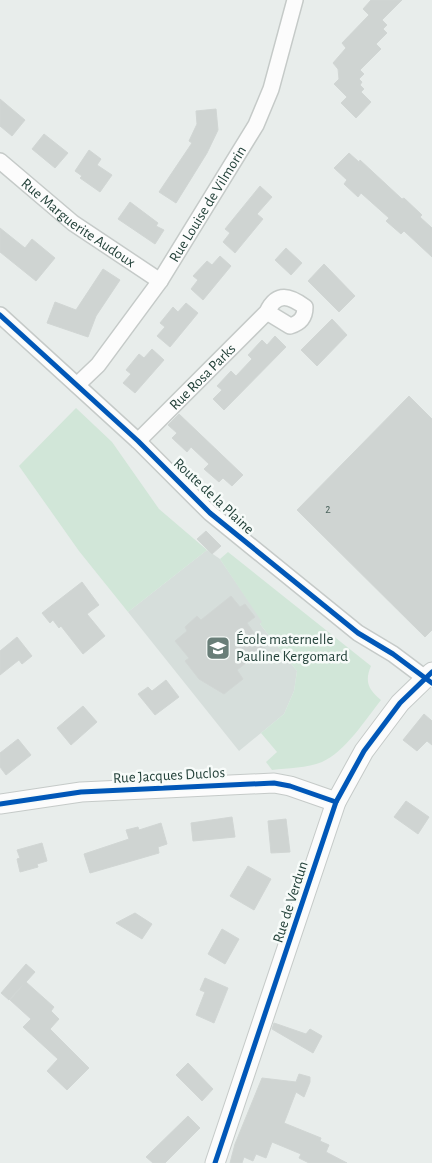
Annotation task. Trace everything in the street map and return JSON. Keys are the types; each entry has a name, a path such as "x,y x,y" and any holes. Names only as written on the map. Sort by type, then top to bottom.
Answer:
{"street":[{"name":"Rue Louise de Vilmorin","path":"76,385 98,364 160,281 256,125 271,89 295,0"},
{"name":"Rue Marguerite Audoux","path":"0,161 73,223 160,281"},
{"name":"Rue Rosa Parks","path":"138,440 267,312"},
{"name":"Route de la Plaine","path":"0,315 138,440 210,514 358,633 430,678"},
{"name":"Rue de Verdun","path":"215,1163 336,802 364,751 400,703 430,678"},
{"name":"Rue Jacques Duclos","path":"0,804 81,792 274,783 290,786 336,802"}],"shaded area":[{"path":"207,550 220,559 263,622 260,624 297,671 294,691 284,714 239,751 128,612"}],"green space":[{"path":"76,408 112,442 159,509 207,550 128,612 79,551 19,466"},
{"path":"228,552 371,666 368,677 369,685 373,693 381,700 347,743 339,751 322,762 304,767 272,770 266,762 277,752 261,733 284,714 294,691 297,671 260,624 262,622 220,559"}],"building":[{"path":"371,0 402,0 382,20 387,25 383,29 387,33 376,44 381,49 360,70 364,74 359,79 362,82 360,85 364,89 361,92 371,102 356,118 341,103 347,97 334,84 339,79 338,69 333,63 346,48 342,43 369,15 363,9"},
{"path":"0,99 25,120 12,136 0,126"},
{"path":"216,109 218,130 207,153 176,203 159,192 192,143 189,141 197,124 196,111"},
{"path":"44,134 68,153 55,168 32,149"},
{"path":"89,150 101,159 97,165 112,175 100,192 80,178 82,176 75,171"},
{"path":"349,153 359,162 360,160 422,215 420,217 432,228 432,257 404,231 401,234 386,221 389,218 361,193 358,197 344,184 347,180 334,168"},
{"path":"260,186 272,197 257,214 263,219 235,253 223,242 230,233 225,229"},
{"path":"130,202 158,223 156,226 164,230 155,244 118,219"},
{"path":"0,228 25,248 32,239 55,258 36,281 0,252"},
{"path":"286,248 302,263 291,275 275,260"},
{"path":"220,256 231,266 203,300 191,289 198,280 193,276 207,261 212,265"},
{"path":"324,264 355,296 339,312 308,281"},
{"path":"103,269 120,280 96,316 88,337 47,323 55,302 76,310"},
{"path":"186,303 198,313 170,347 157,336 165,327 160,323 173,307 178,312"},
{"path":"332,319 347,335 317,366 301,350"},
{"path":"275,336 286,347 224,410 213,399 222,390 217,386 231,371 236,376 252,359 248,355 262,340 267,345"},
{"path":"152,349 164,360 135,393 123,383 131,374 126,370 139,354 144,358"},
{"path":"409,396 432,419 432,630 425,637 297,510"},
{"path":"179,414 243,475 232,486 223,478 219,482 204,469 209,464 191,447 187,452 172,438 177,433 168,425"},
{"path":"206,531 221,546 212,554 197,539"},
{"path":"82,582 99,605 87,614 105,636 83,654 61,626 59,628 53,620 50,623 42,613"},
{"path":"231,596 240,607 245,604 255,617 247,623 265,648 237,670 243,679 224,694 199,679 185,661 189,658 175,641 187,631 185,627 197,616 201,620"},
{"path":"17,637 32,656 22,664 19,660 0,675 0,651"},
{"path":"166,680 179,697 155,715 138,694 148,687 152,691"},
{"path":"83,706 97,722 71,745 57,728"},
{"path":"424,714 432,721 432,745 427,741 417,751 403,740"},
{"path":"18,739 31,755 6,775 0,767 0,753"},
{"path":"406,801 429,817 418,834 394,817"},
{"path":"232,817 235,837 193,841 191,823"},
{"path":"286,819 290,852 271,853 268,821"},
{"path":"161,823 167,844 158,847 159,853 90,873 84,854 129,839 126,830 138,827 139,830"},
{"path":"42,843 47,861 37,864 38,867 20,872 17,859 20,858 17,850"},
{"path":"248,866 271,879 254,910 230,896"},
{"path":"135,913 152,924 142,939 116,923"},
{"path":"222,929 239,939 225,964 208,954"},
{"path":"26,964 35,972 26,982 54,1007 51,1011 59,1019 50,1029 89,1068 67,1090 47,1071 58,1059 23,1027 31,1019 10,1000 23,985 9,1000 1,993"},
{"path":"205,978 228,988 214,1023 196,1015 205,992 200,990"},
{"path":"274,1023 306,1034 310,1029 322,1036 313,1053 272,1029"},
{"path":"188,1063 213,1089 202,1101 176,1075"},
{"path":"299,1074 310,1077 310,1082 304,1097 296,1092 284,1123 321,1138 320,1141 329,1145 326,1152 347,1163 309,1163 299,1158 301,1154 272,1142 266,1158 256,1154 253,1161 244,1157 242,1163 230,1163 235,1144 262,1078 296,1082"},
{"path":"188,1116 200,1128 165,1163 153,1163 146,1157"}],"cycle path":[{"path":"0,315 138,441 210,513 358,633 393,654 432,683"},
{"path":"215,1163 336,802 364,751 400,703 432,672"},
{"path":"0,804 81,792 274,783 290,786 336,802"}],"place":[{"name":"École maternelle Pauline Kergomard","path":"218,648"}]}
